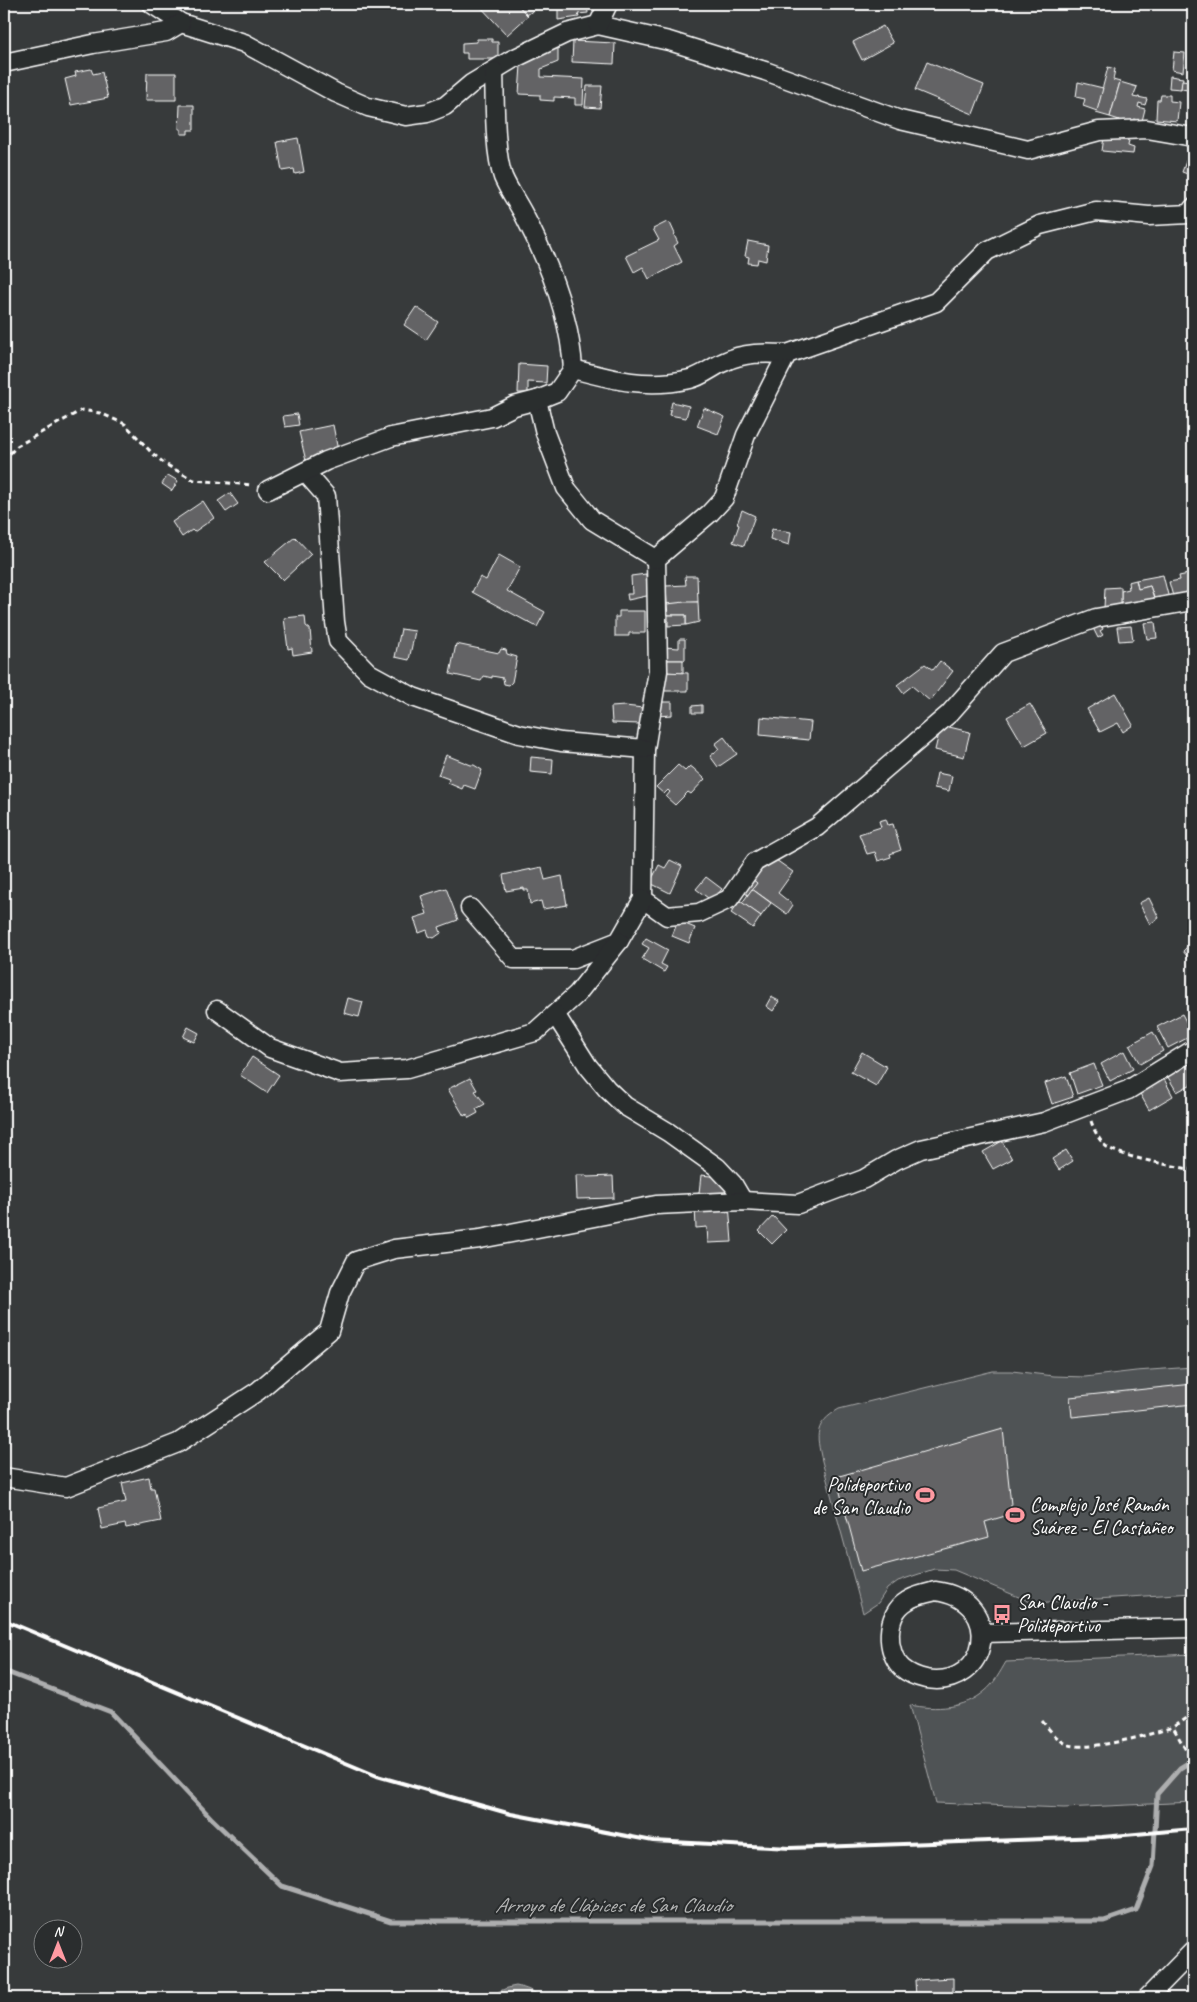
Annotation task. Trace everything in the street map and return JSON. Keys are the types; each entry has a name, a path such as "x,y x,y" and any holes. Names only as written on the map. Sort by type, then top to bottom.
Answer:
{"street":[{"path":"152,4 181,23 244,43 336,93 368,108 406,116 427,113 445,106 471,84 511,60 567,33 598,24 669,41 765,71 900,120 1028,150 1099,131 1147,129 1193,137"},
{"path":"598,24 608,4"},
{"path":"4,63 93,44 166,32 181,23"},
{"path":"268,490 326,461 391,438 492,417 514,406 537,400 557,392 573,369 562,312 547,264 503,175 498,152 494,71"},
{"path":"573,369 627,383 652,383 690,379 704,374 723,362 740,356 760,353 787,354 936,302 987,251 1040,225 1096,211 1149,216 1189,214 1193,208"},
{"path":"656,558 710,513 724,498 746,435 787,354"},
{"path":"537,400 545,433 566,488 592,520 656,558"},
{"path":"305,472 326,496 338,641 369,673 414,697 519,734 561,742 645,749"},
{"path":"217,1010 270,1048 340,1073 406,1069 535,1032 577,994 619,942 644,900 645,749 658,671 656,558"},
{"path":"644,900 667,916 699,913 729,900 755,862 817,827 949,714 1003,653 1096,618 1193,601"},
{"path":"470,908 514,959 573,959 619,942"},
{"path":"555,1014 583,1059 607,1089 625,1106 668,1132 717,1167 733,1184 743,1201"},
{"path":"4,1477 66,1487 178,1443 258,1391 330,1332 340,1293 356,1261 394,1249 480,1239 656,1205 743,1201 798,1204 864,1179 896,1160 921,1149 1044,1122 1128,1090 1193,1050"},
{"path":"935,1591 950,1593 964,1600 977,1617 982,1633 977,1656 972,1663 962,1673 948,1679 934,1680 908,1673 900,1666 890,1646 891,1625 896,1613 905,1602 918,1595 935,1591"},
{"path":"982,1633 1193,1628"},
{"path":"1147,1998 1193,1951"}],"path":[{"path":"4,460 17,446 82,410 100,413 125,424 165,464 194,480 234,482 268,490"},
{"path":"1086,1106 1096,1134 1107,1146 1150,1161 1193,1170"},
{"path":"1042,1721 1058,1739 1073,1747 1116,1742 1154,1733 1173,1727 1193,1713"},
{"path":"1173,1727 1193,1764"}],"shaded area":[{"name":"Complejo José Ramón Suárez - El Castañeo","path":"1193,1367 1193,1593 1033,1603 954,1570 934,1569 898,1581 887,1589 878,1603 863,1613 819,1444 818,1437 821,1425 831,1414 839,1409 993,1371 1085,1377"},
{"path":"1193,1654 1193,1802 1064,1808 936,1803 910,1705 939,1708 949,1707 977,1697 997,1678 1006,1662"},
{"path":"516,1986 530,1990 542,1998 490,1998 502,1990"}],"building":[{"path":"478,4 517,4 528,16 507,35"},
{"path":"517,4 542,4 527,15"},
{"path":"558,4 587,4 588,13 578,14 579,17 558,20"},
{"path":"883,26 893,43 862,60 853,42"},
{"path":"477,39 492,39 492,42 498,42 498,59 467,59 467,53 462,53 462,43 477,42"},
{"path":"573,41 615,43 614,64 572,62"},
{"path":"558,47 558,62 541,69 541,77 584,79 583,105 575,105 575,98 554,97 554,101 540,100 540,95 519,94 521,65"},
{"path":"1174,52 1185,53 1183,72 1172,70"},
{"path":"927,62 984,85 973,114 915,90"},
{"path":"1108,67 1115,69 1113,80 1120,82 1110,117 1096,113"},
{"path":"91,69 93,74 102,72 108,98 71,105 65,79 76,76 75,72"},
{"path":"147,73 176,73 176,100 146,100"},
{"path":"1170,76 1183,78 1181,89 1169,88"},
{"path":"1182,80 1190,81 1188,90 1181,89"},
{"path":"1078,82 1103,88 1097,111 1083,106 1085,99 1076,97"},
{"path":"1120,82 1137,87 1133,97 1147,99 1145,105 1139,103 1138,107 1145,109 1142,121 1134,119 1132,124 1110,117"},
{"path":"587,86 602,86 600,108 585,107"},
{"path":"1161,95 1170,95 1170,101 1179,102 1177,121 1156,119 1157,100 1160,100"},
{"path":"180,105 194,105 194,130 188,130 188,134 181,134 181,129 179,129"},
{"path":"1104,137 1129,141 1128,146 1134,148 1133,154 1102,151"},
{"path":"298,138 304,172 295,174 294,169 282,171 277,142"},
{"path":"1188,156 1193,158 1193,176 1182,172"},
{"path":"667,222 670,223 675,234 678,243 674,246 682,262 649,279 643,267 634,272 626,256 659,240 653,229"},
{"path":"748,241 768,245 766,261 758,259 757,264 748,263 749,257 745,256"},
{"path":"416,307 438,322 426,340 404,325"},
{"path":"519,364 547,366 546,383 528,382 528,393 518,393"},
{"path":"672,402 689,406 686,418 669,415"},
{"path":"704,408 725,417 718,434 697,426"},
{"path":"297,414 299,425 285,427 283,416"},
{"path":"333,425 338,451 333,455 306,461 299,432"},
{"path":"168,475 178,481 172,491 162,484"},
{"path":"230,493 238,504 226,512 218,501"},
{"path":"203,501 214,518 194,532 192,530 182,537 172,522"},
{"path":"742,510 755,516 744,546 733,542"},
{"path":"772,529 791,532 789,545 770,539"},
{"path":"295,537 311,554 283,580 265,562"},
{"path":"499,555 520,567 507,591 545,612 537,627 472,592 480,577 486,580"},
{"path":"1193,573 1193,594 1174,600 1169,582 1180,580 1179,576"},
{"path":"646,574 647,588 650,587 651,595 628,600 627,594 632,594 631,576"},
{"path":"1163,575 1169,599 1155,602 1150,586 1138,589 1136,580"},
{"path":"685,576 697,576 698,602 667,604 666,586 686,585"},
{"path":"1136,580 1138,589 1150,586 1155,601 1121,606 1121,591 1129,589 1128,582"},
{"path":"1121,587 1121,606 1104,608 1105,588"},
{"path":"698,602 699,622 686,625 686,615 668,615 667,604"},
{"path":"619,611 645,611 645,633 629,633 629,636 615,636 615,617 619,617"},
{"path":"668,615 686,615 686,625 668,626"},
{"path":"305,616 306,626 310,629 312,652 293,655 292,648 288,649 284,618"},
{"path":"1099,620 1103,629 1100,631 1103,635 1098,638 1091,624"},
{"path":"1155,622 1157,638 1147,639 1144,623"},
{"path":"1131,626 1133,640 1119,641 1117,627"},
{"path":"401,629 415,631 409,660 395,657"},
{"path":"679,639 685,639 685,660 663,660 663,647 679,648"},
{"path":"456,644 499,653 501,649 506,650 507,654 517,657 512,682 509,685 504,684 503,678 492,676 492,678 484,676 481,681 450,674"},
{"path":"663,660 683,660 683,673 663,672"},
{"path":"940,661 953,671 930,701 912,686 903,693 897,685 925,664 933,670"},
{"path":"663,672 688,673 688,691 662,691"},
{"path":"1115,693 1133,725 1123,732 1118,723 1100,732 1087,709"},
{"path":"656,702 672,702 672,715 656,716"},
{"path":"1030,704 1047,733 1024,746 1007,717"},
{"path":"702,705 702,713 692,713 692,706"},
{"path":"611,707 643,708 640,724 612,723"},
{"path":"761,717 811,722 809,740 760,735"},
{"path":"941,725 970,732 964,757 935,750"},
{"path":"724,737 737,754 718,767 710,756 719,749 715,744"},
{"path":"446,755 474,765 482,770 475,789 464,785 462,789 448,783 449,779 438,775"},
{"path":"531,757 553,759 552,774 530,772"},
{"path":"678,765 685,771 690,766 705,779 691,794 688,792 675,805 666,797 670,792 668,790 664,794 656,787"},
{"path":"937,773 952,776 949,791 934,788"},
{"path":"886,819 888,825 893,824 901,850 890,854 891,857 878,861 875,852 867,854 859,834 881,827 879,821"},
{"path":"769,855 793,872 778,893 793,905 787,914 752,889 757,883 748,876"},
{"path":"670,860 682,866 670,893 650,883 659,865 665,868"},
{"path":"542,867 545,880 562,876 567,905 543,909 541,901 530,904 528,890 524,890 524,888 506,891 503,875"},
{"path":"748,876 757,883 748,895 739,889"},
{"path":"706,877 722,889 712,901 696,889"},
{"path":"446,888 458,920 439,927 441,933 434,938 429,936 427,930 419,933 414,918 427,914 421,896"},
{"path":"752,889 771,903 761,916 742,903"},
{"path":"1149,898 1159,918 1150,924 1139,903"},
{"path":"740,901 761,916 753,928 731,913"},
{"path":"678,921 695,928 689,943 672,936"},
{"path":"646,938 668,950 661,964 667,967 664,972 642,959 649,948 642,944"},
{"path":"1193,941 1193,964 1183,951"},
{"path":"771,997 779,1001 773,1011 766,1006"},
{"path":"348,998 363,1002 359,1017 344,1013"},
{"path":"1182,1014 1193,1035 1168,1048 1157,1027"},
{"path":"188,1027 199,1033 194,1042 183,1037"},
{"path":"1153,1032 1163,1051 1140,1064 1129,1045"},
{"path":"1124,1051 1133,1069 1110,1081 1101,1064"},
{"path":"862,1052 887,1067 876,1086 851,1072"},
{"path":"252,1057 279,1075 267,1093 240,1075"},
{"path":"1191,1060 1193,1063 1193,1083 1177,1092 1166,1074"},
{"path":"1094,1064 1102,1085 1077,1094 1070,1073"},
{"path":"1066,1076 1073,1097 1052,1104 1045,1083"},
{"path":"1163,1077 1173,1096 1149,1110 1138,1090"},
{"path":"470,1078 477,1090 475,1091 485,1104 476,1109 478,1113 469,1118 467,1114 464,1116 448,1089"},
{"path":"1002,1141 1012,1159 993,1169 983,1152"},
{"path":"1066,1150 1073,1161 1059,1170 1052,1159"},
{"path":"576,1175 586,1175 587,1177 613,1176 614,1198 577,1199"},
{"path":"701,1175 720,1177 728,1187 724,1194 699,1193"},
{"path":"729,1204 732,1242 708,1243 707,1227 696,1228 695,1206"},
{"path":"773,1216 786,1230 772,1244 759,1231"},
{"path":"1193,1384 1193,1404 1072,1417 1070,1397"},
{"name":"Polideportivo de San Claudio","path":"1003,1429 1012,1514 985,1522 989,1537 861,1571 836,1477"},
{"path":"149,1477 151,1488 154,1488 161,1521 126,1528 125,1524 102,1529 98,1508 126,1502 122,1483"},
{"path":"953,1978 953,1998 916,1998 915,1980"}],"waterway":[{"name":"Arroyo de Llápices de San Claudio","path":"4,1671 111,1712 211,1818 282,1886 391,1921 1104,1921 1136,1910 1153,1866 1157,1794 1180,1768 1193,1760"}],"railway":[{"path":"4,1620 377,1776 511,1814 653,1841 790,1848 1102,1837 1193,1829"}],"place":[{"name":"Polideportivo de San Claudio","path":"925,1495"},
{"name":"Complejo José Ramón Suárez - El Castañeo","path":"1015,1515"},
{"name":"San Claudio - Polideportivo","path":"1002,1614"}]}
